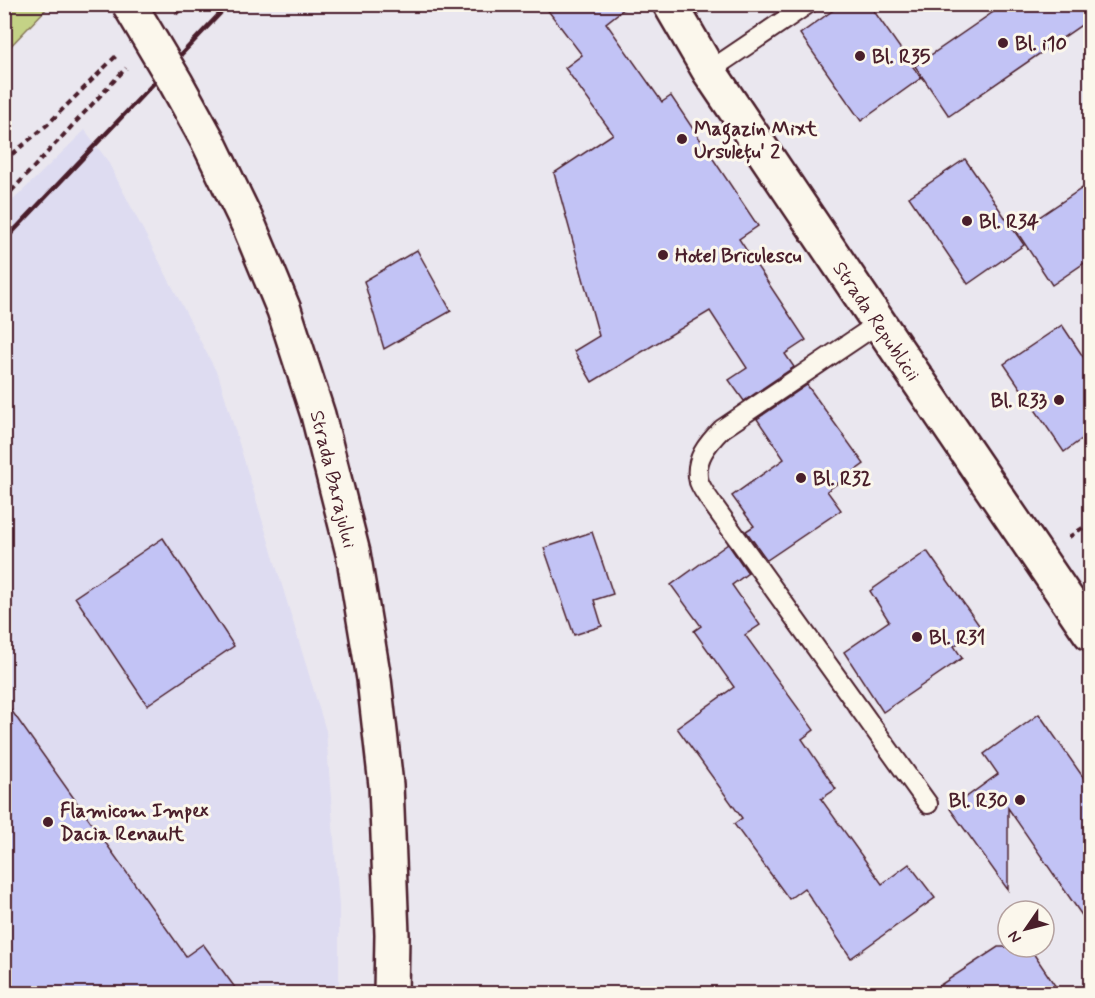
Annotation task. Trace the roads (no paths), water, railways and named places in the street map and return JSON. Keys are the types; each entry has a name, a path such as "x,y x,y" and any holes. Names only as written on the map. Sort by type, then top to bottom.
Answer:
{"main road":[{"name":"Strada Barajului","path":"129,4 208,141 250,228 284,310 318,415 353,553 374,679 386,785 392,934 391,993"},
{"name":"Strada Republicii","path":"670,4 709,71 1090,633"}],"lane":[{"path":"709,71 808,4"},
{"path":"879,323 722,429 709,443 701,456 697,469 699,484 714,506 928,804"}],"railway":[{"path":"4,241 229,4"}],"place":[{"name":"Bl. i10","path":"1003,43"},
{"name":"Bl. R35","path":"860,56"},
{"name":"Magazin Mixt Ursulețu' 2","path":"682,139"},
{"name":"Bl. R34","path":"967,221"},
{"name":"Hotel Briculescu","path":"663,255"},
{"name":"Bl. R33","path":"1059,400"},
{"name":"Bl. R32","path":"801,478"},
{"name":"Bl. R31","path":"917,637"},
{"name":"Bl. R30","path":"1020,800"},
{"name":"Flamicom Impex Dacia Renault","path":"48,822"}]}
